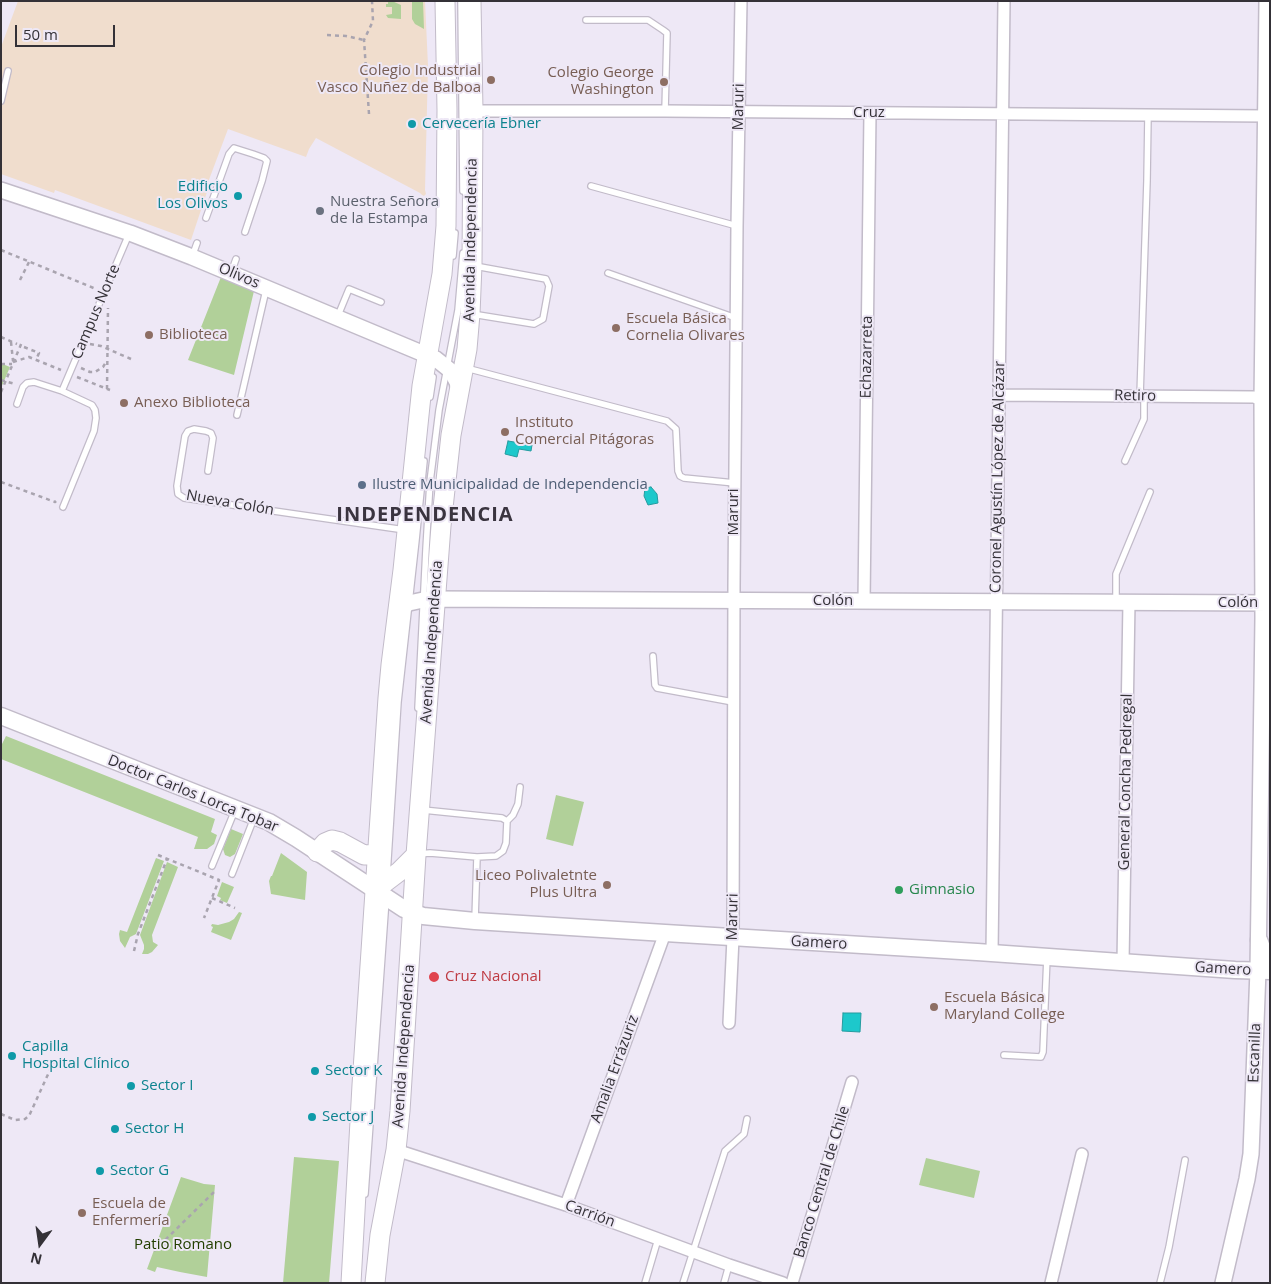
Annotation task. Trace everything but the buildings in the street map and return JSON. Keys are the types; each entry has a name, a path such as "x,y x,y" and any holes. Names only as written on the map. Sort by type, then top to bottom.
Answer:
{"main road":[{"name":"Avenida Independencia","path":"351,1283 382,889 378,854 391,664 418,600 447,463 459,390 442,360 442,274 446,226 447,119 445,1"},
{"name":"Avenida Independencia","path":"376,1283 380,1235 396,1150 403,1067 406,910 410,862 420,809 418,600 407,530 422,386 442,360 468,336 470,314 468,258 473,111 471,1"},
{"name":"Doctor Carlos Lorca Tobar","path":"1,716 254,816 283,830 382,889"},
{"path":"317,852 325,843 332,840 340,842 364,855 378,854"},
{"path":"382,889 410,862"},
{"name":"Gamero","path":"382,889 406,910 432,917 475,921 1264,971"},
{"path":"1259,940 1263,950 1270,958"}],"street":[{"name":"Maruri","path":"729,1023 733,938 736,318 741,1"},
{"name":"Coronel Agustín López de Alcázar","path":"992,953 1004,1"},
{"name":"Escanilla","path":"1223,1283 1247,1180 1251,1154 1264,971 1259,940 1265,885 1267,1"},
{"name":"Cruz","path":"473,111 1266,116"},
{"name":"Echazarreta","path":"864,602 870,113"},
{"name":"Olivos","path":"1,190 130,233 195,250 234,266 267,288 442,360"},
{"name":"Retiro","path":"1000,394 1254,397 1266,402"},
{"name":"Colón","path":"418,600 1267,603"},
{"name":"General Concha Pedregal","path":"1122,602 1123,962"},
{"name":"Amalia Errázuriz","path":"566,1206 664,933"},
{"name":"Banco Central de Chile","path":"792,1283 852,1082"},
{"name":"Carrión","path":"396,1150 566,1206 783,1283"},
{"path":"1051,1283 1082,1154"}],"lane":[{"path":"461,1 463,202"},
{"path":"586,20 648,20 666,33 665,111"},
{"path":"1,102 8,71"},
{"path":"1125,461 1144,419 1142,396 1148,115"},
{"path":"206,218 229,154 234,148 253,154 267,161 245,232"},
{"path":"591,186 737,226"},
{"path":"452,264 455,228"},
{"name":"Campus Norte","path":"62,391 130,233"},
{"path":"429,406 458,310 468,258 546,279 550,286 543,319 534,324 470,314"},
{"path":"608,273 736,318"},
{"path":"237,415 267,288"},
{"path":"337,318 349,289 381,302"},
{"path":"442,360 667,421 676,429 678,471 680,476 735,483"},
{"path":"365,1202 382,889 398,702 418,600 439,410 442,360"},
{"path":"17,404 23,387 27,383 34,382 62,391 92,405 95,410 94,430 63,507"},
{"name":"Nueva Colón","path":"208,471 213,438 211,433 194,429 188,431 177,486 178,494 184,498 407,530"},
{"path":"418,715 418,600 424,452"},
{"path":"1122,602 1116,574 1150,492"},
{"path":"653,656 655,685 657,688 733,702"},
{"path":"410,862 430,853 477,857 496,856 503,851 506,844 507,821 513,815 518,804 520,787"},
{"path":"212,866 236,808"},
{"path":"420,809 502,818 507,821"},
{"path":"232,874 254,816"},
{"path":"475,921 477,857"},
{"path":"1004,1055 1041,1058 1043,1052 1048,956"},
{"path":"683,1283 725,1151 744,1134 747,1119"},
{"path":"1160,1283 1185,1160"},
{"path":"645,1283 658,1239"},
{"path":"369,1283 370,1264"},
{"path":"724,1283 729,1265"}],"path":[{"path":"369,114 364,40 373,21 372,1"},
{"path":"326,35 346,36 364,40"},
{"path":"1,250 104,293"},
{"path":"20,280 29,262"},
{"path":"107,388 109,281"},
{"path":"1,337 17,344"},
{"path":"12,342 13,363"},
{"path":"1,392 22,342"},
{"path":"80,348 90,344 96,345 131,359"},
{"path":"24,347 39,353 36,360"},
{"path":"76,358 77,363 84,370 95,372 102,367 107,358"},
{"path":"1,364 13,363"},
{"path":"1,380 23,387"},
{"path":"1,482 55,502 59,494"},
{"path":"158,855 219,880 204,918"},
{"path":"134,951 138,934 167,859"},
{"path":"212,898 234,908"},
{"path":"1,1114 15,1120 25,1119 29,1116 55,1059"},
{"path":"154,1251 214,1192"}],"shaded area":[{"path":"18,1 425,1 428,66 426,194 422,195 316,138 306,157 228,129 207,185 209,186 191,240 55,190 54,193 1,174 1,47"}],"green space":[{"path":"388,1 401,5 401,19 388,18 386,15 392,14 392,7 386,7"},
{"path":"412,1 423,1 424,29 415,24 412,19"},
{"path":"221,277 254,291 234,375 188,360"},
{"path":"1,365 10,367 1,388"},
{"path":"6,736 215,819 211,832 217,835 214,844 207,849 194,849 198,837 1,759 1,746"},
{"path":"556,795 584,802 573,846 546,839"},
{"path":"231,829 243,834 235,854 230,857 225,855 223,849"},
{"path":"281,853 307,872 305,900 271,894 269,881"},
{"path":"156,858 164,861 136,934 130,937 125,948 120,941 120,930 127,932"},
{"path":"167,862 178,867 152,935 153,942 158,945 152,952 142,954 144,945 140,935"},
{"path":"222,882 234,887 227,903 220,900 221,898 217,896"},
{"path":"239,912 242,913 231,940 211,932 212,924 218,925 229,922"},
{"path":"294,1157 339,1161 329,1283 283,1283"},
{"path":"926,1158 980,1171 974,1198 919,1185"},
{"name":"Patio Romano","path":"181,1177 204,1184 215,1185 207,1277 157,1267 155,1272 147,1269"}],"water":[{"path":"508,441 532,445 531,451 519,449 517,457 505,454"},
{"path":"651,487 657,494 658,503 648,505 644,496 645,488"},
{"path":"843,1013 861,1013 860,1032 842,1031"}],"place":[{"name":"Colegio Industrial Vasco Nuñez de Balboa","path":"491,80"},
{"name":"Colegio George Washington","path":"664,82"},
{"name":"Cervecería Ebner","path":"412,124"},
{"name":"Edificio Los Olivos","path":"238,196"},
{"name":"Nuestra Señora de la Estampa","path":"320,211"},
{"name":"Escuela Básica Cornelia Olivares","path":"616,328"},
{"name":"Biblioteca","path":"149,335"},
{"name":"Anexo Biblioteca","path":"124,403"},
{"name":"Instituto Comercial Pitágoras","path":"505,432"},
{"name":"Ilustre Municipalidad de Independencia","path":"362,485"},
{"name":"Liceo Polivaletnte Plus Ultra","path":"607,885"},
{"name":"Gimnasio","path":"899,890"},
{"name":"Cruz Nacional","path":"434,977"},
{"name":"Escuela Básica Maryland College","path":"934,1007"},
{"name":"Capilla Hospital Clínico","path":"12,1056"},
{"name":"Sector K","path":"315,1071"},
{"name":"Sector I","path":"131,1086"},
{"name":"Sector J","path":"312,1117"},
{"name":"Sector H","path":"115,1129"},
{"name":"Sector G","path":"100,1171"},
{"name":"Escuela de Enfermería","path":"82,1213"}],"district":[{"name":"INDEPENDENCIA","path":"425,515"}]}
